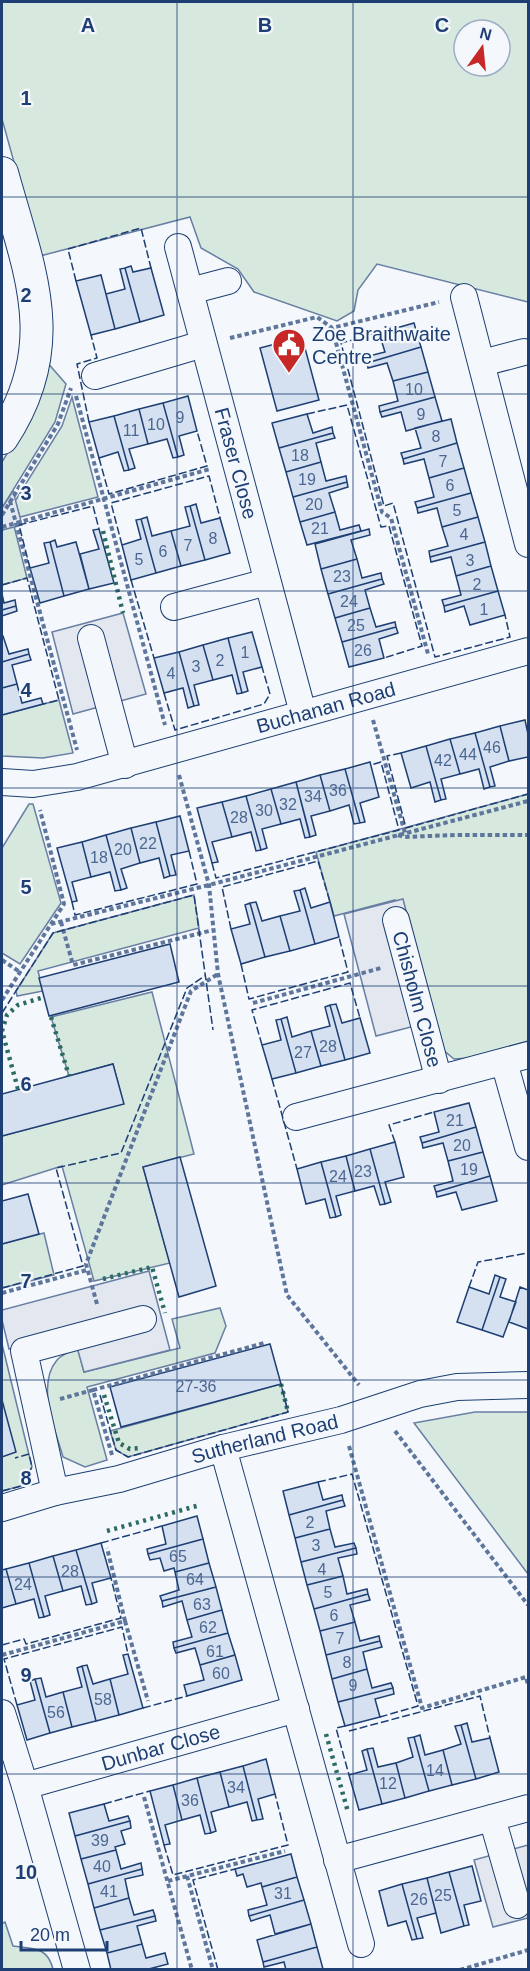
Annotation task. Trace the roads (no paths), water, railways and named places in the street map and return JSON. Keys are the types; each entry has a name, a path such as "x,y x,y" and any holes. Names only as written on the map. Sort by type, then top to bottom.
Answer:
{"street":[{"path":"2,173 32,283 37,314 37,347 29,384 15,418 2,438"},
{"name":"Fraser Close","path":"178,247 303,713"},
{"path":"190,291 228,281"},
{"path":"465,297 528,544"},
{"path":"95,376 203,344"},
{"path":"482,363 524,352"},
{"path":"174,607 267,582"},
{"path":"91,638 125,765"},
{"name":"Buchanan Road","path":"2,782 33,784 77,777 528,651"},
{"name":"Chisholm Close","path":"396,920 439,1080"},
{"name":"Chisholm Close","path":"296,1117 528,1055"},
{"path":"504,1062 528,1147"},
{"path":"55,1492 24,1351 143,1319"},
{"name":"Sutherland Road","path":"2,1508 55,1492 119,1479 223,1448 341,1420 420,1394 458,1387 528,1384"},
{"path":"223,1448 361,1944"},
{"name":"Dunbar Close","path":"25,1786 296,1708"},
{"path":"2,1713 77,1970"},
{"path":"337,1860 528,1808"},
{"path":"492,1818 517,1905"}],"place":[{"name":"Zoe Braithwaite Centre","path":"289,374"}]}
